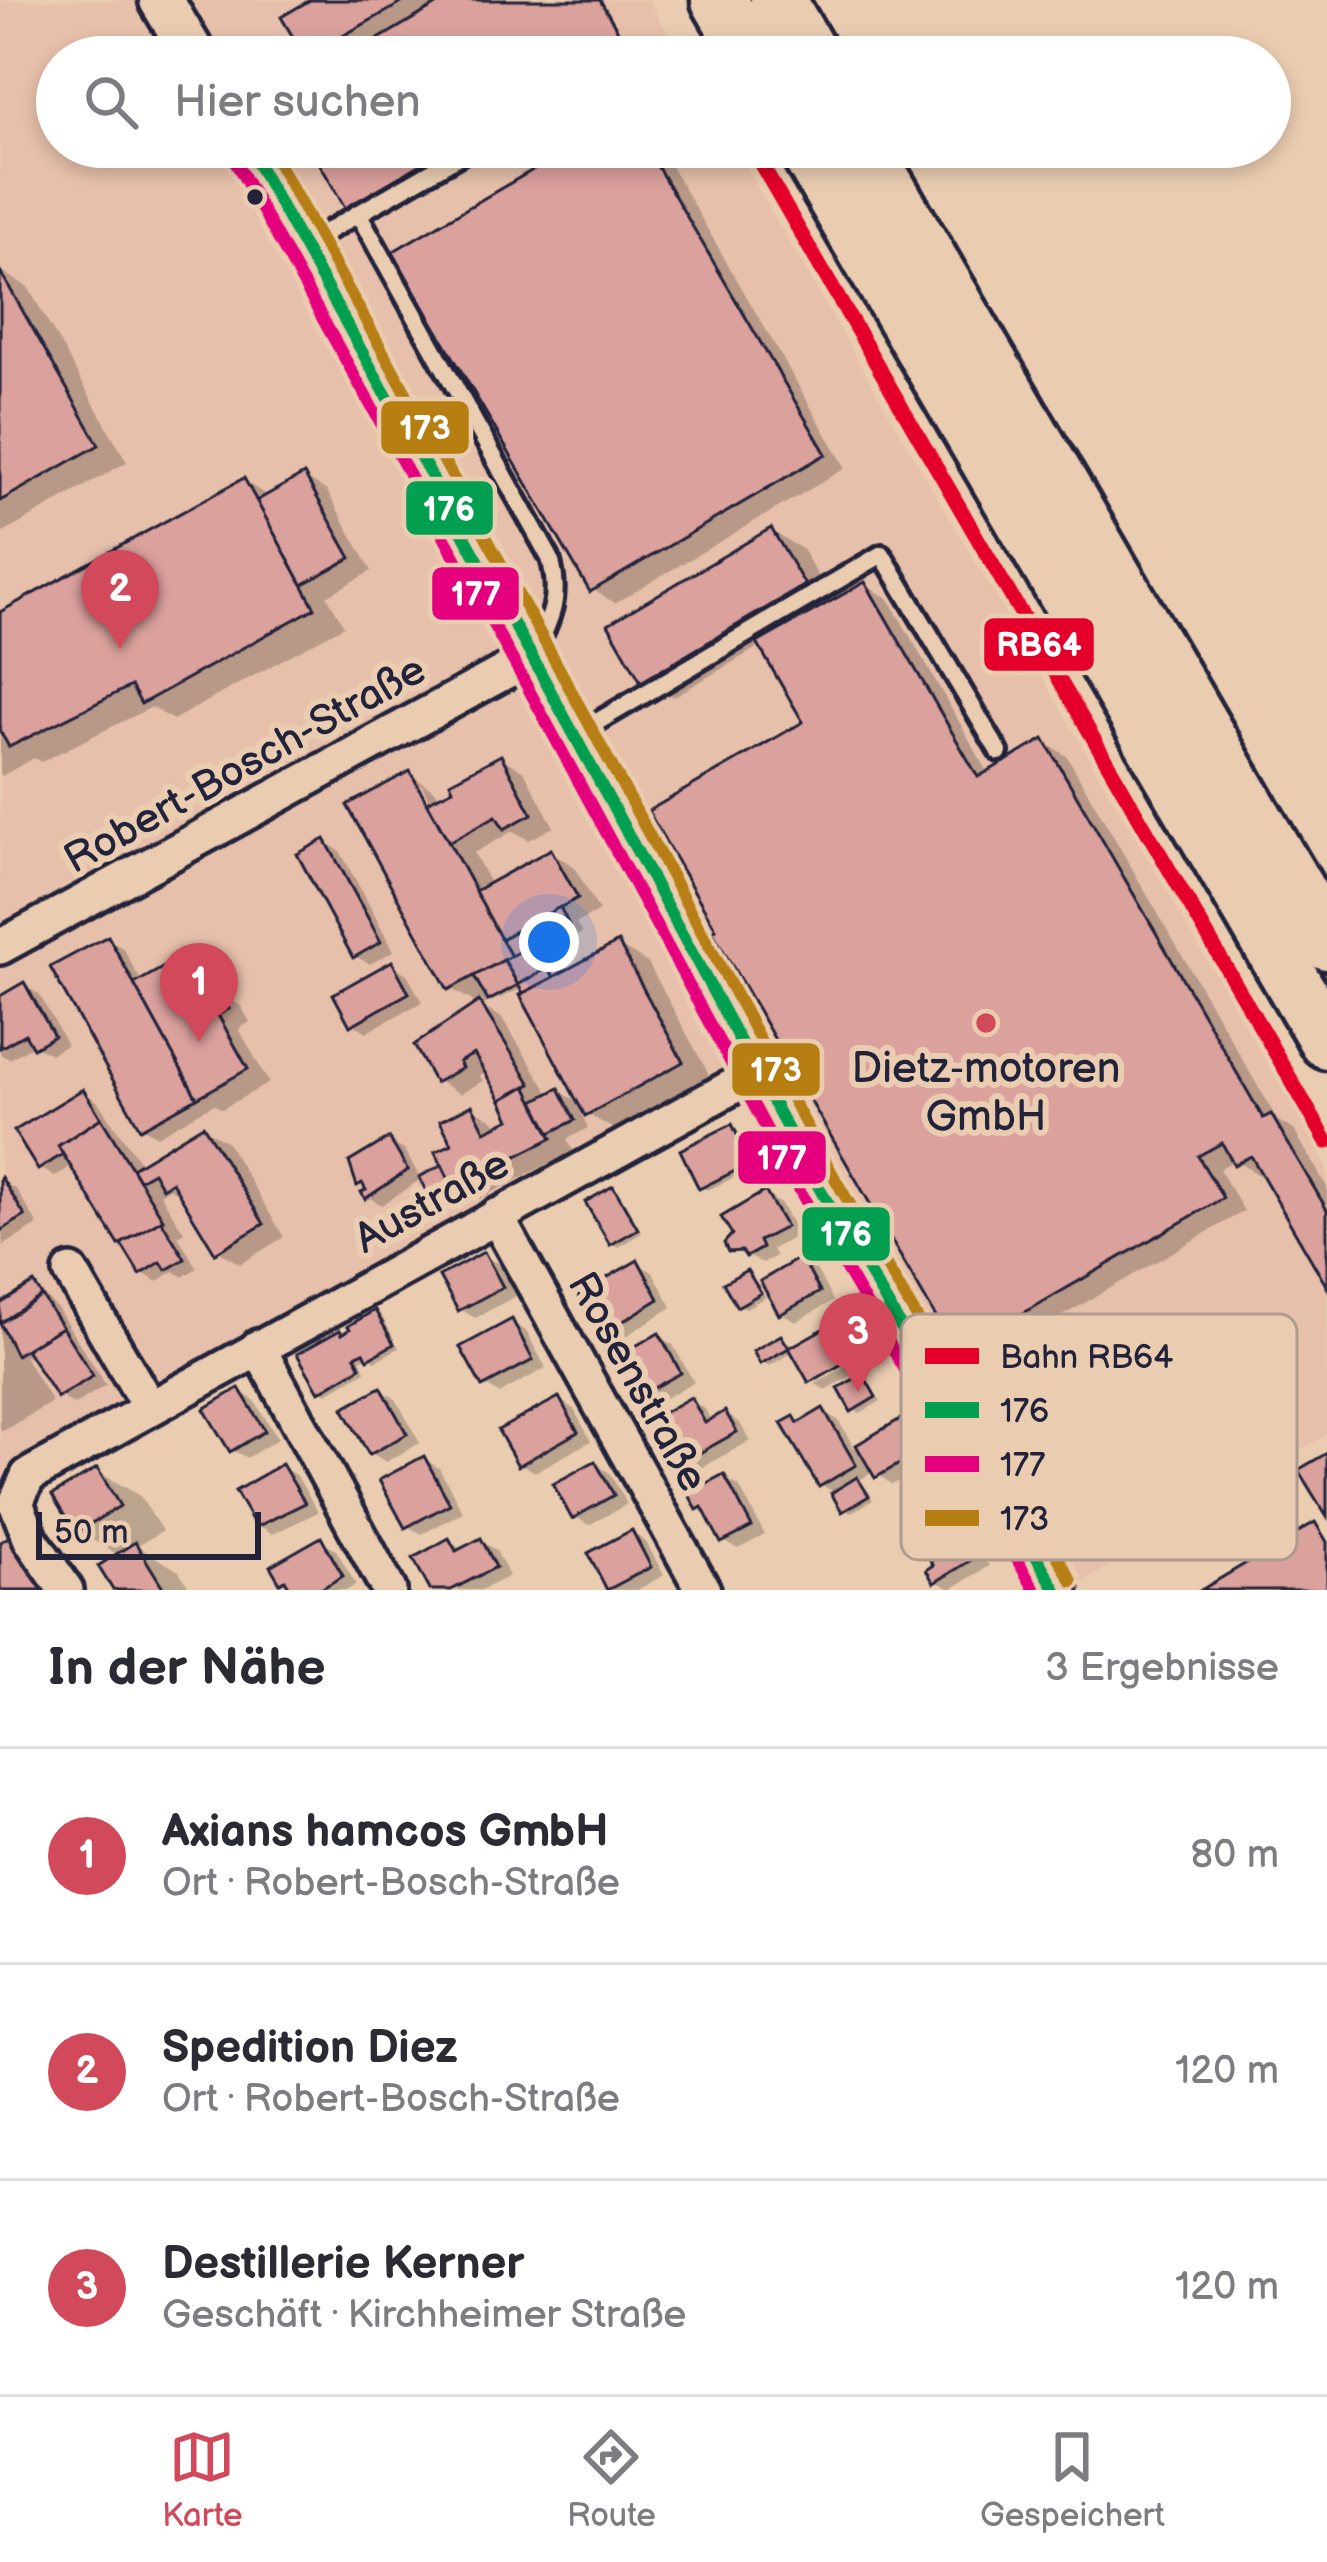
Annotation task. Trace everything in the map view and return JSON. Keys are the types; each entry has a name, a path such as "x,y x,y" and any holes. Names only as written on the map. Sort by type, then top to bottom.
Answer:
{"main road":[{"path":"719,0 740,36"},
{"path":"778,0 799,36"},
{"path":"817,168 1327,1041"},
{"path":"876,168 1327,942"}],"street":[{"path":"161,0 182,36"},
{"path":"260,168 901,1333"},
{"name":"Robert-Bosch-Straße","path":"0,947 532,657"},
{"name":"Austraße","path":"66,1590 31,1540 16,1503 28,1476 757,1073"},
{"name":"Rosenstraße","path":"496,1216 703,1590"},
{"path":"71,1272 149,1407"},
{"path":"258,1347 388,1590"},
{"path":"1038,1560 1056,1590"}],"lane":[{"path":"303,245 437,168"},
{"path":"358,213 550,558 557,582 555,610 532,657"},
{"path":"574,735 882,554 999,752"}],"shaded area":[{"path":"0,0 648,0 669,36 36,36 36,168 746,168 1327,1166 1327,1434 1297,1452 1297,1314 902,1314 755,1073 18,1487 76,1590 0,1590"},
{"path":"1052,1560 1119,1560 1070,1590"}],"building":[{"path":"310,0 407,0 343,36 292,36 281,17"},
{"path":"445,0 600,0 621,36 384,36"},
{"path":"322,168 426,168 348,213"},
{"path":"536,168 658,168 826,454 590,592 392,252"},
{"path":"0,271 99,445 0,501"},
{"path":"304,474 351,558 302,585 256,501"},
{"path":"244,478 315,608 141,704 131,686 9,747 0,731 0,612"},
{"path":"771,528 805,585 641,682 608,624"},
{"name":"Dietz‐motoren GmbH","path":"865,582 978,777 1044,739 1263,1118 1271,1114 1327,1210 1327,1287 1251,1156 1234,1165 1222,1143 1198,1156 1223,1198 1022,1314 934,1314 712,931 716,929 648,811 803,722 757,643"},
{"path":"501,755 532,814 504,829 496,816 449,842 427,802 453,789 450,782"},
{"path":"410,771 511,956 448,990 347,805"},
{"path":"325,839 381,942 353,958 297,854"},
{"path":"551,849 578,898 501,939 475,891"},
{"path":"560,907 569,925 511,956 501,939"},
{"path":"108,936 197,1098 140,1129 50,967"},
{"path":"618,942 683,1062 585,1116 520,995"},
{"path":"535,943 548,968 518,985 504,960"},
{"path":"185,955 207,996 218,989 229,1009 218,1015 248,1069 197,1098 134,984"},
{"path":"504,960 518,985 488,1001 474,976"},
{"path":"392,961 409,993 350,1026 333,994"},
{"path":"548,968 554,977 523,993 518,985"},
{"path":"24,982 54,1036 33,1048 25,1034 0,1048 0,996"},
{"path":"479,1001 531,1084 501,1100 474,1054 459,1062 462,1068 435,1083 414,1045"},
{"path":"526,1086 552,1138 453,1188 435,1152 452,1144 440,1121 472,1105 485,1131 510,1119 501,1100"},
{"path":"559,1088 575,1120 550,1133 534,1101"},
{"path":"83,1089 101,1118 58,1146 63,1154 38,1170 14,1131"},
{"path":"101,1118 163,1219 119,1245 58,1146"},
{"path":"732,1124 751,1163 699,1189 680,1150"},
{"path":"203,1125 264,1224 215,1253 172,1182 162,1188 153,1172 139,1180 132,1168"},
{"path":"389,1138 408,1170 365,1199 361,1192 366,1190 362,1183 357,1186 349,1162"},
{"path":"442,1165 453,1188 430,1199 419,1177"},
{"path":"0,1178 25,1216 0,1231"},
{"path":"613,1186 638,1229 610,1245 585,1202"},
{"path":"765,1191 786,1227 759,1241 762,1248 746,1257 742,1251 728,1252 724,1243 732,1234 721,1217"},
{"path":"161,1220 185,1259 166,1270 161,1262 140,1275 121,1244"},
{"path":"484,1252 503,1287 458,1311 439,1276"},
{"path":"801,1257 820,1292 779,1315 760,1281"},
{"path":"638,1260 659,1299 601,1335 578,1294"},
{"path":"747,1270 761,1293 737,1307 723,1283"},
{"path":"34,1283 42,1296 0,1323 0,1304"},
{"path":"42,1296 62,1327 16,1355 0,1323"},
{"path":"375,1310 394,1344 368,1359 364,1352 355,1356 361,1367 319,1392 297,1354 340,1330 342,1334"},
{"path":"512,1319 533,1360 482,1387 460,1347"},
{"path":"837,1321 856,1356 809,1383 789,1348"},
{"path":"62,1327 93,1376 57,1398 26,1349"},
{"path":"659,1333 681,1373 641,1395 619,1355"},
{"path":"781,1335 789,1348 760,1364 753,1351"},
{"path":"863,1374 876,1397 851,1412 838,1388"},
{"path":"381,1387 407,1434 369,1455 343,1408"},
{"path":"239,1388 265,1431 230,1452 204,1409"},
{"path":"559,1397 578,1432 518,1466 498,1430"},
{"path":"691,1397 705,1423 725,1411 737,1432 678,1465 652,1419"},
{"path":"823,1408 856,1465 819,1487 781,1423 794,1416 798,1423"},
{"path":"901,1419 901,1463 875,1478 856,1445"},
{"path":"1327,1453 1327,1517 1298,1470"},
{"path":"424,1456 450,1504 405,1528 379,1480"},
{"path":"595,1461 614,1495 572,1519 553,1484"},
{"path":"282,1464 305,1503 256,1527 235,1491"},
{"path":"97,1468 120,1506 75,1533 52,1495"},
{"path":"724,1474 752,1527 721,1543 702,1507 697,1510 688,1493"},
{"path":"857,1477 869,1496 842,1512 831,1493"},
{"path":"1315,1522 1327,1542 1327,1590 1201,1590 1251,1560 1297,1560 1297,1533"},
{"path":"632,1530 651,1567 607,1590 588,1553"},
{"path":"9,1537 46,1590 0,1590 0,1542"},
{"path":"321,1537 343,1576 319,1590 291,1590 285,1580 280,1583 270,1566"},
{"path":"449,1538 456,1551 481,1538 496,1567 451,1590 430,1590 413,1558"},
{"path":"135,1542 163,1590 113,1590 98,1566"},
{"path":"930,1560 971,1560 934,1583 926,1570 933,1565"}],"rail line":[{"name":"RB64","path":"763,168 1327,1142"}],"transit line":[{"name":"177","path":"239,168 806,1202 901,1363"},
{"name":"176","path":"260,168 822,1193 901,1327"},
{"name":"173","path":"281,168 838,1184 915,1314"},
{"name":"177","path":"1017,1560 1035,1590"},
{"name":"176","path":"1038,1560 1056,1590"},
{"name":"173","path":"1060,1560 1072,1581"}],"place":[{"name":"Spedition Diez","path":"120,649"},
{"name":"Dietz‐motoren GmbH","path":"986,1023"},
{"name":"Axians hamcos GmbH","path":"199,1042"},
{"name":"Destillerie Kerner","path":"858,1392"}]}
